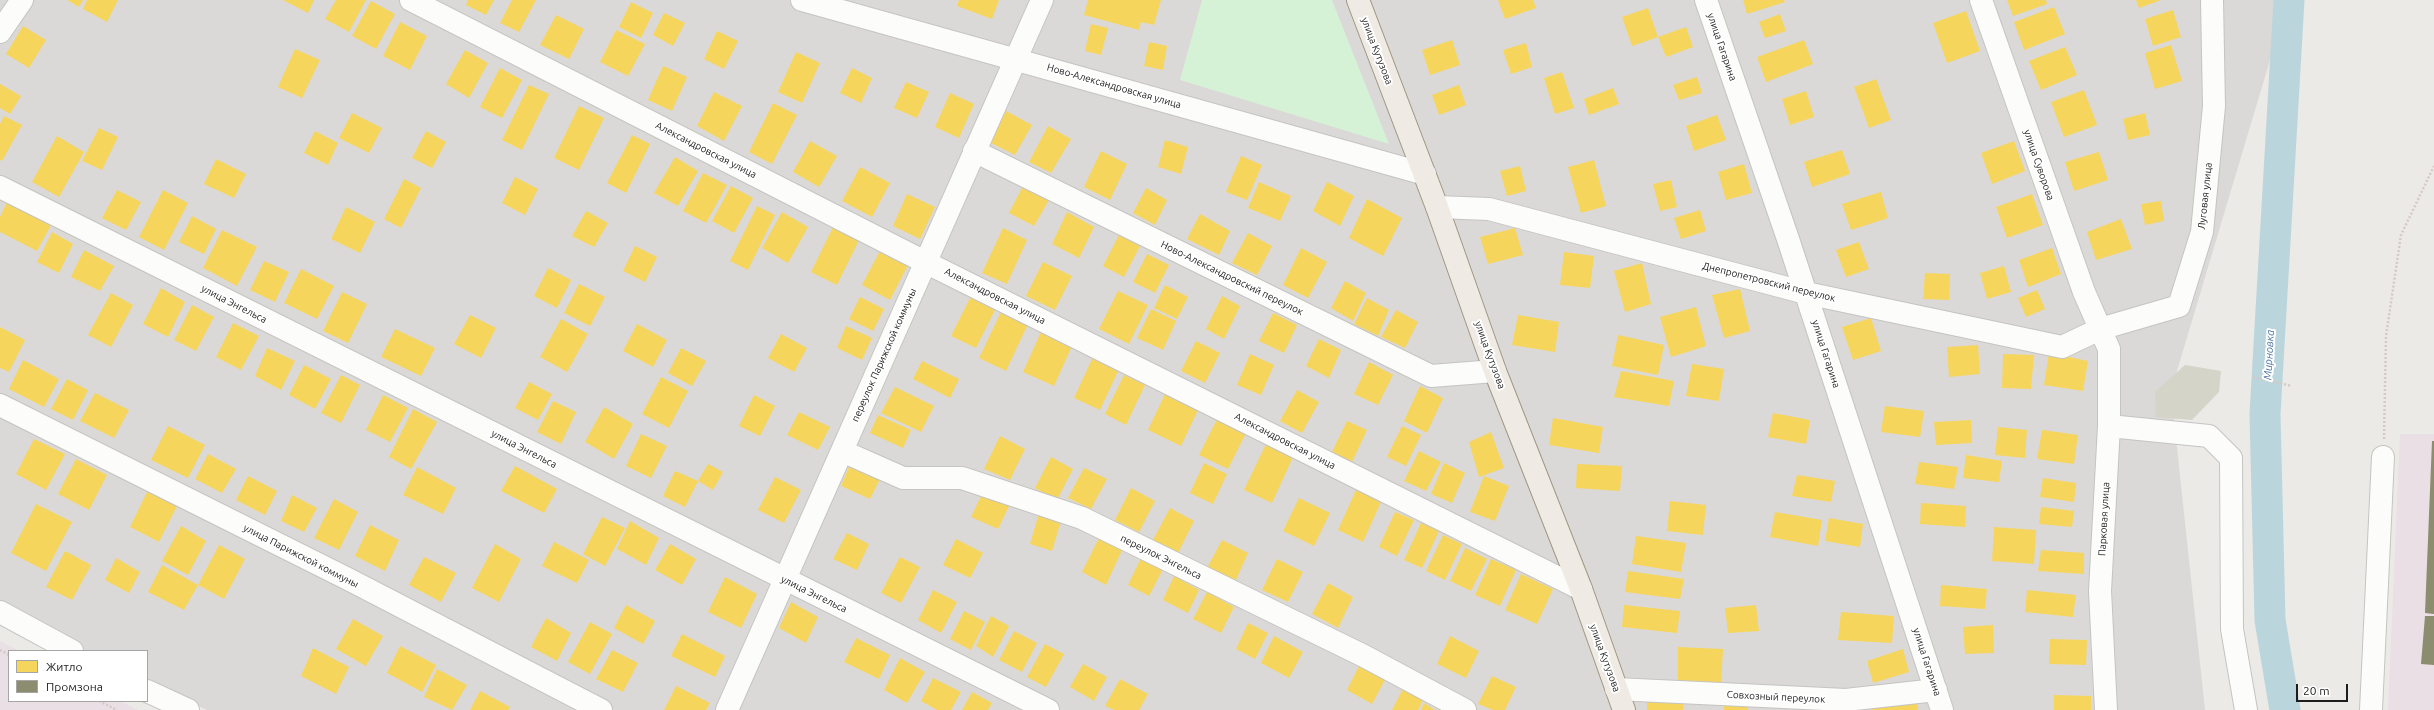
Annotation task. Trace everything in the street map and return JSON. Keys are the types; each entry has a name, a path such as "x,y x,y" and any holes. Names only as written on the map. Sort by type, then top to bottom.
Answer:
{"main road":[{"name":"улица Кутузова","path":"1358,0 1437,206 1495,371 1581,589 1624,710"}],"street":[{"path":"0,32 22,0"},
{"name":"Ново-Александровская улица","path":"802,0 1016,58 1425,174"},
{"name":"переулок Парижской коммуны","path":"727,710 1042,0"},
{"name":"улица Гагарина","path":"1706,0 1806,293 1942,710"},
{"name":"улица Суворова","path":"1981,0 2084,292 2100,329"},
{"name":"Луговая улица","path":"2100,329 2179,306 2202,232 2214,106 2212,0"},
{"name":"Александровская улица","path":"417,1 925,262 1581,589"},
{"name":"Ново-Александровский переулок","path":"974,151 1431,376 1495,371"},
{"name":"улица Энгельса","path":"0,187 1048,710"},
{"name":"Днепропетровский переулок","path":"1437,206 1489,209 1806,293 2062,347 2100,329"},
{"name":"Парковая улица","path":"2100,329 2108,349 2109,426 2100,591 2106,710"},
{"name":"улица Парижской коммуны","path":"0,405 341,576 601,710"},
{"path":"2109,426 2209,436 2231,458 2232,629 2246,710"},
{"name":"переулок Энгельса","path":"842,451 903,478 962,478 1082,518 1364,656 1465,710"},
{"path":"2371,710 2383,457"},
{"path":"0,612 70,650"},
{"name":"Совхозный переулок","path":"1616,689 1846,700 1936,690"},
{"path":"148,691 188,710"}],"path":[{"path":"2383,457 2386,336 2401,235 2434,166"},
{"path":"2253,377 2292,386"},
{"path":"101,702 117,710"}],"shaded area":[{"path":"0,0 2288,0 2171,391 2205,710 207,710 148,682 148,650 79,650 0,613"},
{"path":"2185,365 2221,371 2219,392 2192,420 2156,417 2155,392"},
{"path":"2400,434 2434,434 2434,710 2388,710"},
{"path":"0,641 18,650 8,650 8,702 122,702 138,710 0,710"}],"green space":[{"path":"1202,0 1332,0 1389,144 1180,80"}],"building: Житло":[{"path":"67,0 83,0 79,7"},
{"path":"87,0 118,0 107,22 83,9"},
{"path":"283,0 314,0 308,13"},
{"path":"336,0 366,0 349,32 325,19"},
{"path":"468,0 494,0 486,15 466,5"},
{"path":"512,0 536,0 519,32 500,23"},
{"path":"959,0 999,0 992,19 957,6"},
{"path":"1088,0 1161,0 1154,25 1141,22 1139,30 1084,15"},
{"path":"1498,0 1533,0 1536,8 1505,19"},
{"path":"1743,0 1784,0 1785,2 1747,14"},
{"path":"2007,0 2046,0 2047,4 2013,16"},
{"path":"2136,0 2161,0 2139,8"},
{"path":"371,1 395,14 376,49 352,36"},
{"path":"631,2 653,13 641,38 619,27"},
{"path":"2054,7 2065,34 2024,50 2014,22"},
{"path":"1648,8 1658,37 1632,46 1622,17"},
{"path":"2173,10 2181,37 2153,46 2145,19"},
{"path":"1966,11 1980,51 1947,63 1933,23"},
{"path":"664,13 685,23 673,46 653,35"},
{"path":"1780,14 1786,31 1765,38 1759,22"},
{"path":"556,15 584,29 569,59 540,45"},
{"path":"400,22 427,36 410,70 383,56"},
{"path":"1091,24 1108,28 1101,55 1085,51"},
{"path":"23,26 46,40 29,68 6,54"},
{"path":"1686,27 1693,47 1666,57 1658,37"},
{"path":"616,30 645,44 628,76 600,62"},
{"path":"717,31 738,41 724,69 704,59"},
{"path":"1452,40 1460,65 1430,75 1422,50"},
{"path":"1804,40 1813,64 1766,82 1757,57"},
{"path":"1149,42 1167,46 1163,70 1144,66"},
{"path":"1526,43 1532,67 1511,74 1503,50"},
{"path":"2171,45 2182,81 2155,89 2145,53"},
{"path":"2065,47 2077,75 2041,90 2029,61"},
{"path":"295,49 320,60 302,98 278,87"},
{"path":"465,50 488,63 469,98 446,84"},
{"path":"796,52 820,63 802,103 778,92"},
{"path":"663,66 687,77 672,111 648,100"},
{"path":"500,68 522,80 502,118 480,107"},
{"path":"852,68 872,78 861,103 840,93"},
{"path":"1562,72 1574,108 1555,114 1544,78"},
{"path":"1697,77 1702,93 1679,100 1673,85"},
{"path":"1876,79 1891,120 1869,128 1854,87"},
{"path":"906,82 929,92 917,118 894,108"},
{"path":"0,84 21,96 10,114 0,108"},
{"path":"529,85 549,94 522,150 502,140"},
{"path":"1459,85 1466,105 1439,115 1432,95"},
{"path":"1613,88 1619,104 1589,115 1584,99"},
{"path":"2084,90 2097,125 2064,137 2051,102"},
{"path":"1806,91 1814,117 1790,125 1782,99"},
{"path":"714,92 742,106 724,141 697,126"},
{"path":"950,93 974,104 959,138 935,127"},
{"path":"773,103 797,115 772,164 749,152"},
{"path":"579,106 604,118 579,170 554,158"},
{"path":"1006,111 1032,125 1015,155 989,142"},
{"path":"352,113 382,128 369,153 339,138"},
{"path":"2145,113 2150,135 2128,140 2123,119"},
{"path":"1717,115 1726,140 1694,151 1686,126"},
{"path":"4,116 22,125 2,161 0,160 0,124"},
{"path":"1048,126 1071,139 1051,173 1029,162"},
{"path":"99,128 118,137 102,170 82,161"},
{"path":"315,131 338,143 328,165 304,153"},
{"path":"426,131 446,142 432,168 412,158"},
{"path":"632,135 650,144 626,193 607,183"},
{"path":"57,136 84,152 59,197 32,182"},
{"path":"1165,140 1188,147 1181,174 1158,167"},
{"path":"810,141 837,156 819,187 793,172"},
{"path":"2014,141 2025,171 1992,184 1981,153"},
{"path":"1842,150 1850,174 1812,187 1804,162"},
{"path":"1101,151 1127,164 1110,200 1084,187"},
{"path":"2099,152 2108,180 2074,191 2065,162"},
{"path":"1241,156 1262,165 1247,200 1226,192"},
{"path":"675,157 698,171 678,206 654,193"},
{"path":"216,159 246,174 234,198 204,184"},
{"path":"1594,160 1606,206 1581,213 1568,167"},
{"path":"1744,164 1752,193 1726,200 1718,172"},
{"path":"1520,166 1526,191 1507,196 1500,171"},
{"path":"860,167 890,183 872,217 842,201"},
{"path":"703,173 727,185 706,223 683,211"},
{"path":"515,177 538,189 525,215 502,203"},
{"path":"404,179 421,188 401,228 384,219"},
{"path":"1671,180 1677,207 1660,211 1653,184"},
{"path":"1259,182 1291,196 1280,221 1248,208"},
{"path":"1327,182 1354,196 1340,226 1313,211"},
{"path":"731,186 753,198 734,233 712,221"},
{"path":"1023,186 1049,200 1034,226 1009,213"},
{"path":"1146,188 1167,200 1155,225 1133,213"},
{"path":"117,190 141,202 126,230 102,218"},
{"path":"163,190 188,203 164,250 139,237"},
{"path":"1881,192 1888,218 1851,230 1842,204"},
{"path":"907,194 935,207 920,239 893,226"},
{"path":"2032,194 2043,225 2007,238 1996,207"},
{"path":"1367,199 1402,218 1383,256 1349,238"},
{"path":"2161,201 2164,221 2145,225 2141,204"},
{"path":"7,202 51,225 37,251 0,232 0,217"},
{"path":"757,206 775,215 748,270 730,261"},
{"path":"346,207 375,222 360,253 331,239"},
{"path":"1700,210 1706,231 1681,239 1674,218"},
{"path":"586,211 608,223 594,247 572,236"},
{"path":"782,212 808,227 788,263 762,248"},
{"path":"1067,212 1094,227 1079,258 1052,244"},
{"path":"1200,214 1230,231 1219,255 1187,239"},
{"path":"192,216 216,229 204,254 179,242"},
{"path":"2121,219 2132,249 2096,260 2087,232"},
{"path":"834,225 860,238 837,285 811,272"},
{"path":"1003,228 1027,240 1007,284 982,273"},
{"path":"1515,228 1523,255 1488,264 1480,237"},
{"path":"222,230 257,247 237,286 203,268"},
{"path":"52,232 73,244 59,273 37,262"},
{"path":"1248,233 1272,246 1257,275 1232,263"},
{"path":"1119,235 1140,246 1124,277 1103,266"},
{"path":"1859,242 1869,269 1846,277 1836,250"},
{"path":"635,246 657,257 645,282 623,271"},
{"path":"1301,248 1327,262 1308,298 1283,285"},
{"path":"2052,248 2061,274 2028,287 2019,260"},
{"path":"881,249 909,263 890,300 862,285"},
{"path":"84,250 114,266 100,291 71,277"},
{"path":"1564,252 1594,256 1590,288 1560,285"},
{"path":"1147,254 1169,265 1155,293 1133,282"},
{"path":"264,261 289,272 275,302 250,290"},
{"path":"1043,262 1072,276 1055,310 1026,296"},
{"path":"1642,263 1651,304 1625,312 1614,271"},
{"path":"2004,266 2011,292 1987,299 1980,273"},
{"path":"548,268 571,280 557,308 534,296"},
{"path":"301,269 334,286 317,319 284,303"},
{"path":"1925,273 1950,274 1949,300 1923,299"},
{"path":"1345,281 1366,293 1353,321 1331,308"},
{"path":"579,284 605,297 590,326 564,313"},
{"path":"1165,285 1188,297 1177,319 1154,308"},
{"path":"161,288 185,302 168,337 143,324"},
{"path":"1740,289 1750,331 1724,338 1712,295"},
{"path":"2037,290 2045,309 2026,317 2018,298"},
{"path":"1118,291 1148,305 1129,344 1099,329"},
{"path":"342,292 367,304 348,343 323,331"},
{"path":"111,293 133,305 111,347 88,335"},
{"path":"971,296 996,308 976,348 951,336"},
{"path":"1222,296 1240,306 1224,339 1206,329"},
{"path":"860,297 884,309 873,331 849,319"},
{"path":"1367,298 1389,310 1378,336 1354,324"},
{"path":"192,305 214,317 196,351 174,340"},
{"path":"1696,307 1706,346 1671,357 1660,317"},
{"path":"1151,309 1176,321 1163,350 1137,338"},
{"path":"1396,310 1418,322 1405,348 1381,337"},
{"path":"1001,312 1028,324 1006,371 979,358"},
{"path":"1273,313 1297,325 1284,353 1259,341"},
{"path":"470,315 496,328 481,358 454,344"},
{"path":"1518,315 1559,322 1555,352 1512,345"},
{"path":"1871,318 1881,351 1853,360 1842,327"},
{"path":"561,319 588,334 567,372 540,357"},
{"path":"233,323 259,336 241,370 216,357"},
{"path":"637,324 667,340 653,367 623,351"},
{"path":"846,326 872,338 862,360 837,348"},
{"path":"0,327 25,340 9,372 0,368"},
{"path":"395,329 435,348 421,376 381,357"},
{"path":"1041,332 1072,346 1054,386 1023,372"},
{"path":"781,334 807,348 794,372 768,358"},
{"path":"1618,335 1664,345 1658,375 1612,366"},
{"path":"1319,339 1341,350 1329,378 1306,366"},
{"path":"1196,341 1220,353 1205,383 1181,371"},
{"path":"1978,345 1980,374 1949,377 1947,347"},
{"path":"267,348 295,361 281,390 255,376"},
{"path":"681,348 706,361 692,386 668,373"},
{"path":"2049,353 2088,361 2083,391 2044,385"},
{"path":"1250,354 1274,365 1261,395 1237,385"},
{"path":"2003,354 2034,355 2031,389 2002,388"},
{"path":"1093,357 1119,369 1100,410 1074,398"},
{"path":"23,360 59,379 44,407 9,389"},
{"path":"922,361 959,379 950,398 913,379"},
{"path":"1369,362 1393,375 1378,405 1354,394"},
{"path":"1692,364 1724,369 1719,401 1686,396"},
{"path":"304,365 331,379 315,409 289,395"},
{"path":"1621,371 1674,381 1669,406 1614,397"},
{"path":"341,375 360,385 341,423 321,413"},
{"path":"1124,375 1145,385 1126,425 1105,414"},
{"path":"661,377 688,391 669,428 642,414"},
{"path":"67,379 88,390 73,420 51,409"},
{"path":"529,382 552,394 538,420 515,408"},
{"path":"1420,386 1443,398 1427,433 1404,421"},
{"path":"895,387 934,406 921,432 881,413"},
{"path":"1297,390 1319,402 1302,433 1280,421"},
{"path":"95,393 129,410 114,438 80,421"},
{"path":"1165,394 1198,410 1181,446 1148,430"},
{"path":"383,395 408,408 390,442 366,430"},
{"path":"754,395 775,406 760,436 739,426"},
{"path":"553,401 576,412 561,444 537,432"},
{"path":"1885,406 1924,411 1920,437 1881,432"},
{"path":"604,407 633,424 614,459 585,442"},
{"path":"413,409 437,422 411,469 389,457"},
{"path":"799,412 830,427 818,450 787,435"},
{"path":"1773,413 1810,420 1806,444 1768,437"},
{"path":"878,415 911,430 903,448 870,433"},
{"path":"1553,418 1603,427 1599,453 1549,445"},
{"path":"1217,419 1246,433 1228,469 1199,455"},
{"path":"1971,420 1972,443 1936,445 1934,422"},
{"path":"1347,421 1367,430 1352,462 1332,452"},
{"path":"168,426 205,445 188,478 151,460"},
{"path":"1402,426 1421,435 1406,466 1387,457"},
{"path":"1998,427 2027,430 2025,458 1995,455"},
{"path":"2042,430 2078,435 2074,464 2037,459"},
{"path":"1491,432 1504,468 1479,477 1469,442"},
{"path":"641,434 667,446 651,478 626,466"},
{"path":"1000,436 1025,449 1010,480 984,469"},
{"path":"34,439 65,454 46,490 16,474"},
{"path":"1266,444 1293,457 1272,503 1244,490"},
{"path":"1419,451 1441,462 1426,491 1404,481"},
{"path":"208,454 236,469 222,493 195,479"},
{"path":"1966,455 2002,461 1999,482 1963,478"},
{"path":"1051,457 1073,469 1057,500 1035,488"},
{"path":"76,459 107,475 89,510 58,494"},
{"path":"852,460 882,475 870,499 841,486"},
{"path":"1919,462 1958,467 1954,489 1915,484"},
{"path":"1204,463 1227,474 1213,504 1190,493"},
{"path":"1444,463 1465,473 1452,503 1431,494"},
{"path":"708,464 723,472 713,490 698,481"},
{"path":"1577,464 1622,466 1620,491 1576,488"},
{"path":"515,466 557,489 544,513 501,491"},
{"path":"417,467 456,488 443,514 403,495"},
{"path":"1084,468 1107,479 1091,509 1068,498"},
{"path":"675,471 698,481 685,507 663,496"},
{"path":"1797,475 1835,481 1831,502 1792,496"},
{"path":"248,476 277,491 265,515 236,500"},
{"path":"1484,476 1509,486 1495,521 1470,512"},
{"path":"775,477 801,490 784,523 758,510"},
{"path":"2043,478 2076,483 2074,502 2040,497"},
{"path":"150,486 179,502 159,542 130,527"},
{"path":"1131,488 1155,501 1139,532 1115,520"},
{"path":"1356,490 1381,502 1363,542 1338,530"},
{"path":"983,492 1010,504 998,529 971,517"},
{"path":"292,495 317,508 304,532 281,521"},
{"path":"1299,498 1330,513 1314,546 1283,531"},
{"path":"334,499 358,512 339,550 314,538"},
{"path":"1670,501 1706,505 1703,535 1667,531"},
{"path":"1921,503 1966,506 1965,527 1920,524"},
{"path":"36,504 72,522 46,571 11,553"},
{"path":"2041,507 2074,511 2072,527 2039,524"},
{"path":"1170,508 1194,521 1178,553 1153,540"},
{"path":"1395,512 1414,520 1397,556 1379,547"},
{"path":"1775,512 1822,520 1818,546 1770,537"},
{"path":"1039,513 1061,521 1052,551 1030,544"},
{"path":"602,517 625,528 605,566 583,554"},
{"path":"1829,518 1863,524 1860,547 1825,541"},
{"path":"630,521 659,538 646,565 617,549"},
{"path":"1421,523 1439,531 1422,568 1404,560"},
{"path":"370,525 399,540 385,571 355,556"},
{"path":"181,526 206,541 188,575 162,561"},
{"path":"1994,527 2036,530 2034,564 1992,561"},
{"path":"847,533 869,544 857,570 833,559"},
{"path":"1443,535 1462,544 1445,580 1426,571"},
{"path":"1100,536 1122,550 1106,585 1082,572"},
{"path":"1636,536 1686,543 1681,572 1632,564"},
{"path":"956,539 983,553 970,578 943,565"},
{"path":"1222,540 1248,553 1235,582 1207,568"},
{"path":"554,542 589,560 577,583 542,566"},
{"path":"495,544 521,559 499,602 472,588"},
{"path":"670,544 696,559 682,585 655,570"},
{"path":"219,545 245,559 224,599 198,585"},
{"path":"1465,548 1487,559 1471,591 1450,581"},
{"path":"2041,550 2084,553 2084,574 2038,571"},
{"path":"65,551 91,565 72,600 46,587"},
{"path":"424,557 456,573 441,602 409,585"},
{"path":"900,557 920,567 901,603 881,593"},
{"path":"116,558 140,572 129,593 105,580"},
{"path":"1141,558 1163,569 1149,596 1128,585"},
{"path":"1277,559 1303,572 1288,602 1262,590"},
{"path":"1491,559 1516,570 1500,606 1475,595"},
{"path":"162,565 198,585 184,610 148,592"},
{"path":"1628,571 1684,579 1680,599 1625,592"},
{"path":"1521,574 1553,589 1537,624 1505,610"},
{"path":"1174,576 1199,590 1188,613 1163,600"},
{"path":"725,577 757,594 741,628 708,612"},
{"path":"1328,583 1353,597 1338,628 1312,614"},
{"path":"1941,585 1987,589 1985,609 1940,606"},
{"path":"933,590 957,602 941,633 918,620"},
{"path":"2027,590 2076,595 2073,617 2025,612"},
{"path":"1207,592 1234,607 1221,633 1193,619"},
{"path":"791,602 818,617 806,643 779,628"},
{"path":"626,605 655,621 643,644 614,628"},
{"path":"1624,605 1680,611 1677,633 1622,627"},
{"path":"1756,605 1759,631 1728,633 1725,608"},
{"path":"964,611 985,622 971,650 950,639"},
{"path":"1841,612 1894,616 1892,643 1838,640"},
{"path":"991,616 1009,626 993,657 976,646"},
{"path":"546,618 571,633 557,661 531,647"},
{"path":"353,619 383,636 366,666 336,649"},
{"path":"590,622 612,634 590,674 568,662"},
{"path":"1248,623 1268,633 1255,659 1236,649"},
{"path":"1993,625 1994,653 1965,654 1963,627"},
{"path":"1014,631 1037,643 1022,672 999,660"},
{"path":"682,634 725,656 715,677 671,656"},
{"path":"1274,636 1303,652 1289,678 1261,663"},
{"path":"1450,636 1479,651 1466,678 1437,664"},
{"path":"856,638 890,655 879,679 844,662"},
{"path":"2050,639 2087,640 2086,665 2049,664"},
{"path":"1045,644 1064,654 1046,687 1027,677"},
{"path":"400,646 436,665 422,692 387,673"},
{"path":"1678,647 1723,649 1721,686 1678,685"},
{"path":"313,648 349,667 336,694 301,676"},
{"path":"1903,649 1909,672 1873,683 1867,661"},
{"path":"612,650 638,663 623,692 596,679"},
{"path":"900,658 925,672 907,703 884,690"},
{"path":"1361,662 1387,676 1372,704 1347,690"},
{"path":"1083,664 1107,677 1094,701 1070,687"},
{"path":"437,669 467,685 452,710 424,697"},
{"path":"1492,676 1516,687 1505,710 1493,710 1478,704"},
{"path":"933,678 961,692 951,710 937,710 921,701"},
{"path":"1120,679 1148,694 1139,710 1114,710 1105,706"},
{"path":"676,686 710,703 706,710 664,710"},
{"path":"1404,687 1424,698 1418,710 1392,710"},
{"path":"480,691 510,707 508,710 470,710"},
{"path":"972,692 992,703 988,710 962,710"},
{"path":"1647,694 1684,696 1683,710 1647,710"},
{"path":"2054,695 2091,696 2091,710 2054,710"},
{"path":"1916,698 1918,710 1872,710 1871,706"},
{"path":"1724,700 1748,702 1748,710 1724,710"},
{"path":"1424,703 1435,710 1421,710"}],"building: Промзона":[{"path":"2432,441 2434,441 2434,614 2425,613"},
{"path":"2425,616 2434,616 2434,665 2421,664"}],"waterway":[{"name":"Мирновка","path":"2285,710 2270,620 2265,414 2289,0"}]}
